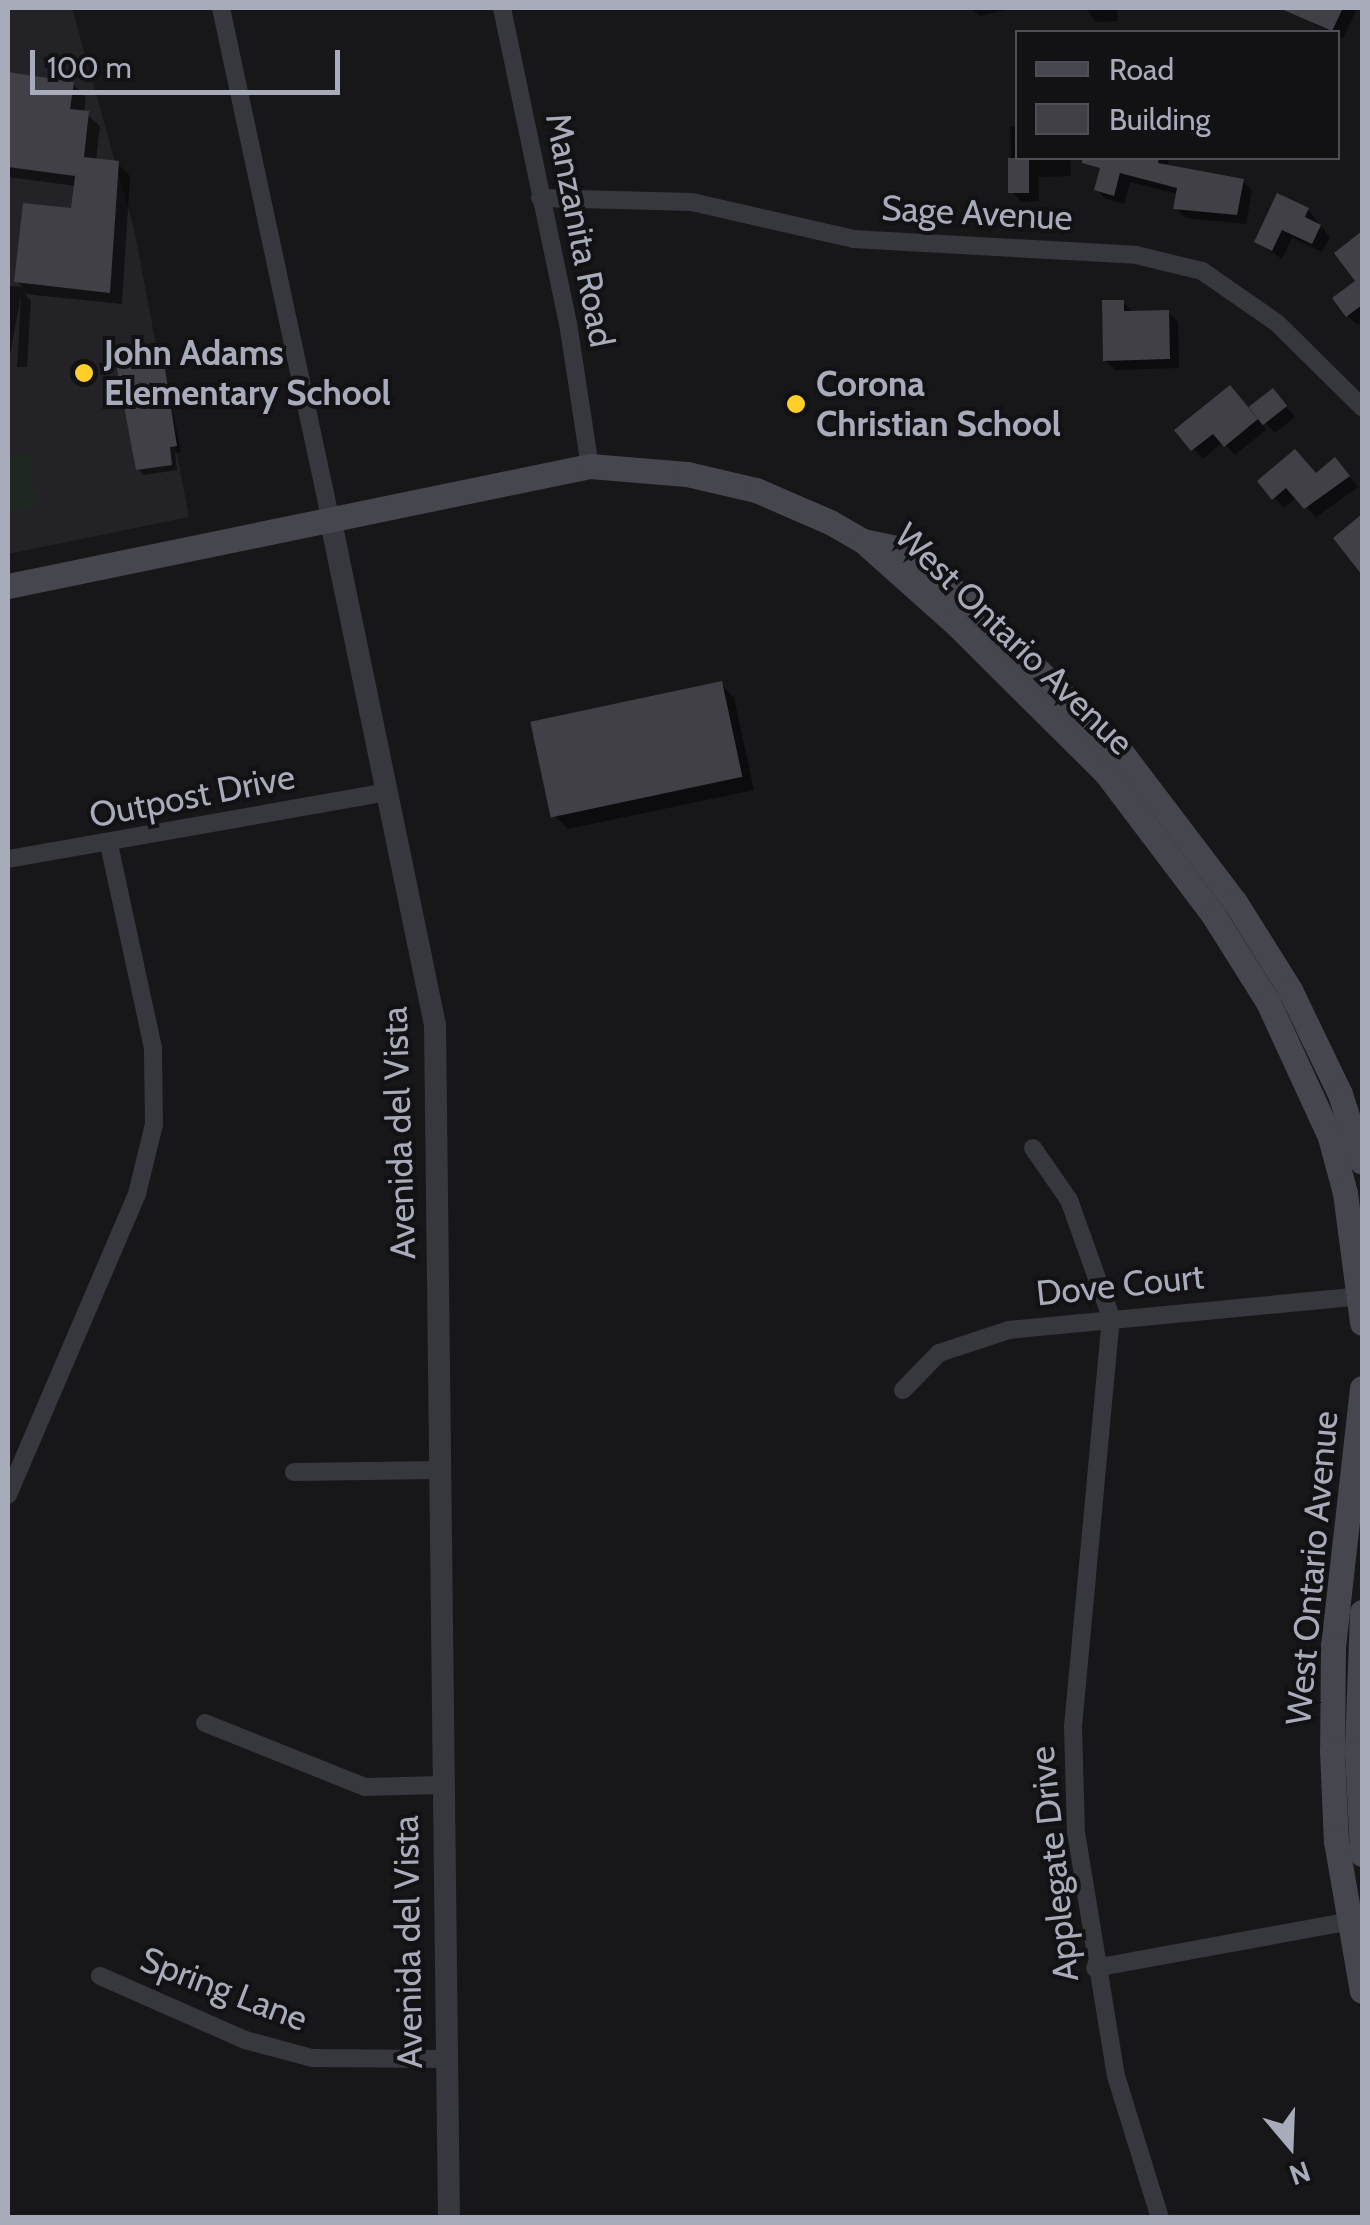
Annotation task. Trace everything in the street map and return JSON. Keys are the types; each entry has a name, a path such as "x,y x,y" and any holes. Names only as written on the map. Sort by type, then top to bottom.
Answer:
{"main road":[{"name":"West Ontario Avenue","path":"8,586 590,466 687,474 756,490 862,541 902,549 970,603 1124,756 1234,902 1290,990 1333,1078 1362,1162"},
{"name":"West Ontario Avenue","path":"862,541 1106,773 1214,916 1268,1002 1330,1138 1361,1296 1362,1322"},
{"name":"West Ontario Avenue","path":"1362,1388 1334,1646 1336,1841 1354,1921 1362,1991"},
{"name":"West Ontario Avenue","path":"1362,1612 1357,1751 1362,1854"}],"street":[{"name":"Avenida del Vista","path":"221,8 435,1025 440,1785 449,2218"},
{"name":"Manzanita Road","path":"502,8 590,466"},
{"name":"Sage Avenue","path":"540,198 692,202 853,239 1136,255 1202,271 1278,323 1362,407"},
{"name":"Outpost Drive","path":"8,859 388,792"},
{"path":"8,1495 137,1194 154,1124 152,1048 109,844"},
{"path":"1033,1148 1068,1200 1111,1317"},
{"name":"Dove Court","path":"903,1390 939,1353 1008,1330 1111,1317 1361,1296"},
{"name":"Applegate Drive","path":"1111,1317 1073,1726 1076,1832 1095,1968 1116,2076 1160,2218"},
{"path":"294,1472 439,1470"},
{"path":"205,1723 364,1787 440,1785"},
{"path":"1095,1968 1354,1921"},
{"name":"Spring Lane","path":"100,1976 245,2040 312,2058 446,2059"}],"shaded area":[{"name":"John Adams Elementary School","path":"8,8 72,8 134,229 189,517 8,554"},
{"path":"30,453 36,508 8,511 8,456"}],"building":[{"path":"1279,8 1343,8 1330,30"},
{"path":"8,72 74,82 70,109 89,111 84,157 119,161 110,293 14,282 23,203 71,208 75,176 8,167"},
{"path":"1008,158 1029,160 1029,193 1008,193"},
{"path":"1159,160 1158,163 1244,179 1237,215 1173,209 1177,188 1120,173 1114,196 1094,190 1100,168 1082,163"},
{"path":"1277,193 1309,208 1305,217 1321,225 1312,244 1282,230 1272,251 1254,242"},
{"path":"1362,231 1362,305 1346,317 1332,298 1355,281 1334,253"},
{"path":"1102,300 1124,300 1124,311 1169,310 1170,359 1103,361"},
{"path":"162,350 177,446 170,447 172,465 136,470 115,358"},
{"path":"1230,385 1258,419 1224,447 1213,434 1191,451 1174,430"},
{"path":"1273,388 1287,406 1263,425 1249,407"},
{"path":"1295,449 1316,473 1335,457 1350,476 1304,509 1286,488 1272,500 1257,481"},
{"path":"1362,514 1362,575 1333,538"},
{"path":"722,681 742,777 551,818 530,722"}],"place":[{"name":"John Adams Elementary School","path":"84,373"},
{"name":"Corona Christian School","path":"796,404"}]}
